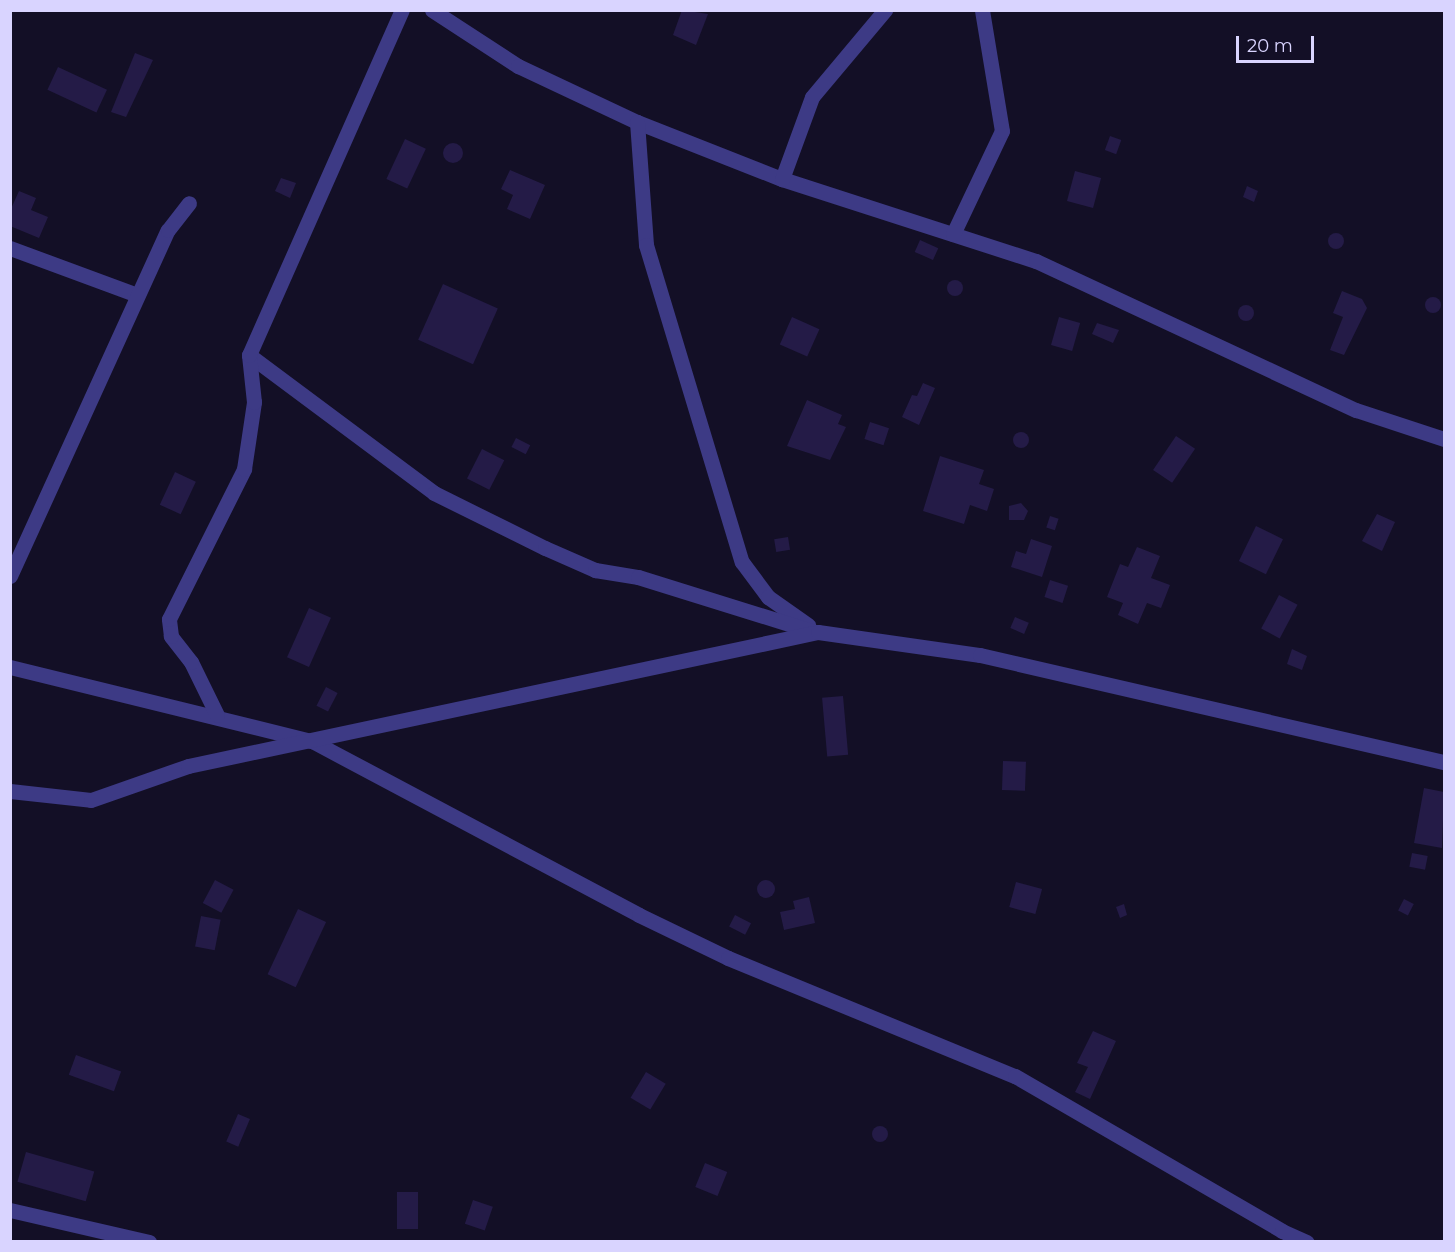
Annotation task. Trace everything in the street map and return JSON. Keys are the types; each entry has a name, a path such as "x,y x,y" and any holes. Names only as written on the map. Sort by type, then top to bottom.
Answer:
{"street":[{"path":"217,715 191,662 171,636 169,619 244,469 254,402 249,355 402,10"},
{"path":"432,10 518,66 638,122 782,179 1036,261 1356,410 1444,439"},
{"path":"782,179 812,97 885,10"},
{"path":"953,234 1002,131 982,10"},
{"path":"638,122 646,246 742,562 768,597 818,632"},
{"path":"10,576 168,230 189,203"},
{"path":"10,248 138,296"},
{"path":"249,355 434,493 595,570 638,577 818,632 980,655 1444,762"},
{"path":"10,791 91,800 188,766 818,632"},
{"path":"10,667 217,715 312,741 639,915 728,958 1015,1076 1282,1231 1307,1242"},
{"path":"10,1210 149,1242"}],"building":[{"path":"682,10 708,14 696,45 673,35"},
{"path":"135,53 153,60 126,117 111,112"},
{"path":"58,67 107,90 96,112 47,90"},
{"path":"1110,136 1121,140 1116,154 1105,150"},
{"path":"405,139 426,149 407,189 386,179"},
{"path":"453,143 460,146 463,153 460,160 453,163 446,160 443,153 446,146"},
{"path":"510,170 545,185 530,219 507,209 513,195 501,189"},
{"path":"1075,171 1101,178 1093,208 1067,201"},
{"path":"281,178 296,183 290,198 275,191"},
{"path":"1247,186 1258,191 1254,202 1243,197"},
{"path":"19,191 36,198 31,210 48,217 39,238 10,226 10,211"},
{"path":"1333,233 1339,233 1344,241 1342,247 1333,249 1328,244 1328,238"},
{"path":"920,240 938,248 933,260 915,252"},
{"path":"952,280 958,280 963,288 961,294 952,296 947,291 947,285"},
{"path":"443,284 498,308 473,364 418,340"},
{"path":"1342,291 1362,299 1367,308 1344,355 1330,350 1343,317 1333,313"},
{"path":"1430,297 1436,297 1441,305 1439,311 1430,313 1425,308 1425,302"},
{"path":"1243,305 1249,305 1254,313 1252,319 1243,321 1238,316 1238,310"},
{"path":"792,317 819,329 807,357 780,344"},
{"path":"1059,317 1080,323 1072,351 1051,345"},
{"path":"1097,323 1119,330 1113,343 1092,334"},
{"path":"923,383 935,388 919,425 902,417 912,395 917,396"},
{"path":"807,400 842,415 838,424 846,427 830,460 787,446"},
{"path":"870,422 889,428 883,445 864,439"},
{"path":"1018,432 1024,432 1029,440 1027,446 1018,448 1013,443 1013,437"},
{"path":"1176,436 1195,449 1172,483 1153,470"},
{"path":"516,438 530,445 526,454 511,447"},
{"path":"482,449 504,460 489,490 467,478"},
{"path":"940,456 984,470 979,484 994,489 987,511 970,505 964,524 923,511"},
{"path":"175,472 196,482 181,514 160,505"},
{"path":"1021,503 1028,511 1024,520 1009,520 1009,506"},
{"path":"1377,514 1395,522 1382,551 1362,541"},
{"path":"1050,516 1059,519 1055,530 1046,527"},
{"path":"1256,526 1283,539 1266,574 1239,561"},
{"path":"788,537 790,550 776,552 774,539"},
{"path":"1031,539 1052,546 1042,577 1011,567 1016,551 1026,554"},
{"path":"1137,547 1160,556 1151,578 1170,585 1161,608 1147,603 1138,624 1118,615 1123,603 1107,597 1120,564 1128,567"},
{"path":"1050,580 1068,586 1063,603 1044,597"},
{"path":"1279,595 1298,605 1280,638 1261,629"},
{"path":"309,608 331,618 309,667 287,657"},
{"path":"1015,617 1029,623 1024,634 1010,628"},
{"path":"1292,649 1307,656 1302,670 1287,664"},
{"path":"326,687 338,693 328,712 316,706"},
{"path":"843,696 848,755 827,757 822,698"},
{"path":"1003,761 1026,762 1025,791 1002,790"},
{"path":"1424,788 1444,792 1442,848 1414,843"},
{"path":"1412,853 1428,856 1425,870 1409,867"},
{"path":"215,880 234,890 221,913 203,903"},
{"path":"766,880 774,885 775,889 770,897 766,898 758,893 757,889 762,881"},
{"path":"1016,882 1042,889 1035,914 1009,907"},
{"path":"809,897 815,923 784,930 780,912 795,909 793,901"},
{"path":"1404,899 1414,904 1408,916 1398,911"},
{"path":"1124,904 1127,915 1120,918 1116,907"},
{"path":"298,909 326,922 296,987 268,974"},
{"path":"735,915 751,923 745,935 729,927"},
{"path":"201,916 221,920 215,950 195,946"},
{"path":"1093,1031 1116,1041 1090,1099 1075,1092 1088,1067 1077,1063"},
{"path":"76,1055 121,1071 114,1091 69,1075"},
{"path":"646,1072 666,1084 650,1110 631,1098"},
{"path":"238,1114 250,1119 238,1147 226,1142"},
{"path":"877,1126 883,1126 888,1134 886,1140 877,1142 872,1137 872,1131"},
{"path":"26,1152 94,1172 86,1201 17,1182"},
{"path":"705,1163 727,1172 718,1196 695,1187"},
{"path":"397,1192 418,1192 418,1229 397,1229"},
{"path":"473,1200 493,1207 485,1230 465,1224"}]}
